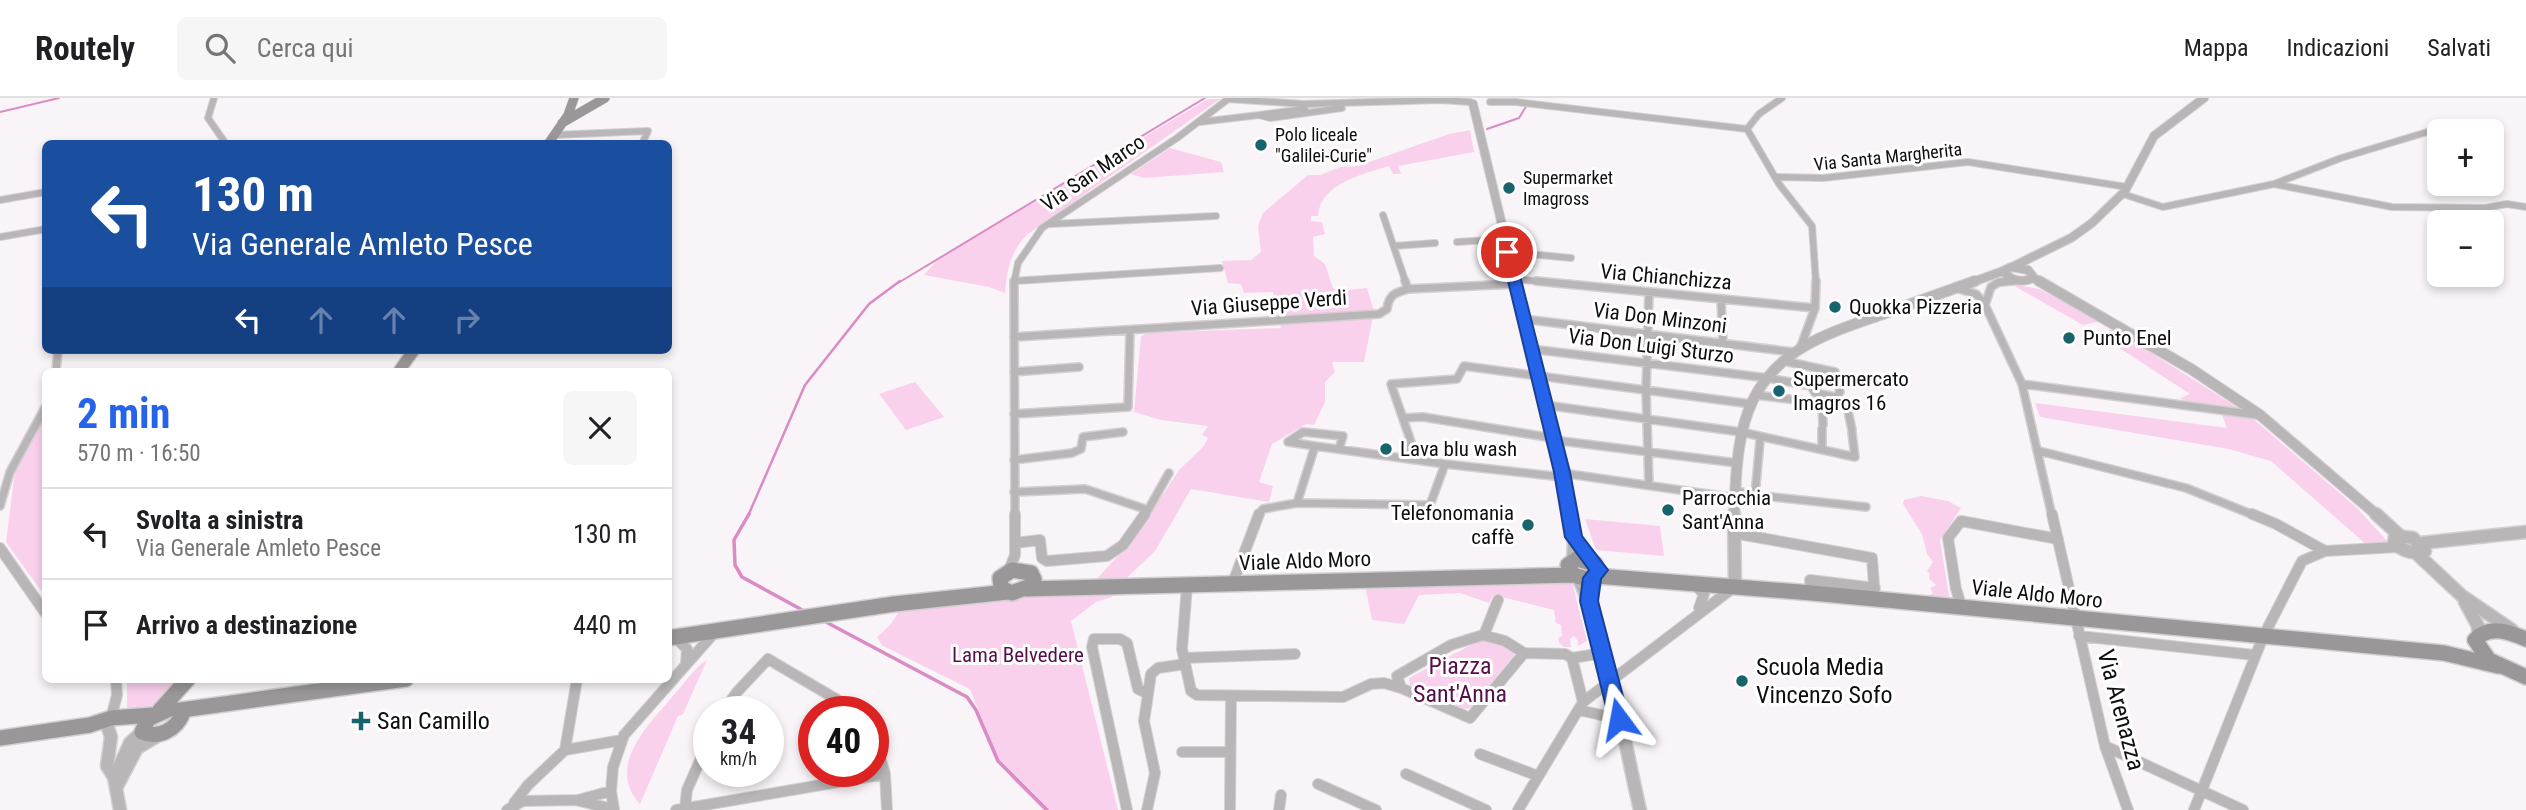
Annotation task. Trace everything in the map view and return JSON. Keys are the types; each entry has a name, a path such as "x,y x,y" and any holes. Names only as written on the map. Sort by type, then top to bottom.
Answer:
{"main road":[{"path":"551,140 574,98 586,102 604,98"},
{"path":"562,123 604,98"},
{"name":"Viale Aldo Moro","path":"1004,575 1022,569 1077,589"},
{"name":"Viale Aldo Moro","path":"1008,592 1026,589 1232,585 1594,570 1627,577 1735,587 1812,593 1875,593 1962,608 2444,653 2498,666"},
{"path":"1026,589 1033,583 1031,574"},
{"path":"1004,575 1001,588 1008,592"},
{"path":"956,596 976,590 1004,575"},
{"path":"672,638 956,596 1008,592"},
{"path":"2525,638 2497,631 2478,641 2498,666 2526,677"},
{"name":"Viale Aldo Moro","path":"2444,653 2469,651 2478,641"},
{"path":"141,730 185,683"},
{"path":"174,719 177,702 186,683"},
{"path":"109,722 125,724 150,735 174,719 234,703 377,683"},
{"path":"0,738 155,714 174,719"}],"street":[{"path":"214,98 208,118 223,140"},
{"path":"1222,98 1316,107 1342,103 1441,100 1516,102 1747,129"},
{"path":"1441,100 1460,98"},
{"path":"1747,129 1759,114 1782,98"},
{"path":"1518,810 1581,706 1597,696 1609,680 1735,587 1733,533 1740,435 1753,399 1784,361 1797,349 1828,333 2007,271 2092,223 2125,191 2154,136 2204,98"},
{"name":"Via San Marco","path":"1004,575 1015,555 1014,281 1018,263 1042,228 1228,99"},
{"path":"1470,101 1478,119 1514,282 1562,475 1573,537 1573,569 1589,601 1640,810"},
{"path":"1478,119 1478,109 1489,101"},
{"path":"1197,122 1259,115 1270,118 1310,114 1316,107"},
{"path":"1747,129 1775,177 1812,226 1817,268 1815,308 1797,349"},
{"path":"2274,184 2400,137 2427,130"},
{"path":"554,135 648,131 644,140"},
{"name":"Via Santa Margherita","path":"1775,177 1812,178 1968,162 2125,191 2163,207 2274,184 2392,207 2526,207"},
{"path":"0,200 42,193"},
{"path":"1383,215 1409,289 1514,282"},
{"path":"1048,224 1216,216"},
{"path":"0,237 42,230"},
{"path":"1457,242 1504,239"},
{"path":"1394,246 1435,243"},
{"path":"1507,252 1571,258"},
{"path":"2027,277 2035,257"},
{"path":"1014,281 1220,268"},
{"path":"2007,271 2027,277 2062,294 2180,362 2260,415 2398,541 2419,548 2526,532"},
{"path":"1985,304 1988,289 1993,284 2027,277"},
{"name":"Via Chianchizza","path":"1514,282 1815,308"},
{"path":"1956,288 1976,294 1985,304"},
{"name":"Via Giuseppe Verdi","path":"1014,337 1379,314 1387,309 1388,300 1394,293 1409,289"},
{"path":"1648,485 1646,391 1650,334 1649,293"},
{"path":"1721,300 1723,343"},
{"name":"Via Arenazza","path":"1985,304 2022,384 2105,746 2128,810"},
{"name":"Via Don Minzoni","path":"1523,319 1797,349"},
{"path":"1014,414 1128,407 1130,330"},
{"name":"Via Don Luigi Sturzo","path":"1531,349 1768,378 1811,386 1815,393 1836,397 1840,392 1835,372 1784,361"},
{"path":"1410,458 1411,442 1391,384 1457,379 1464,366 1646,391 1847,406 1855,457 1759,441 1740,435"},
{"path":"1014,372 1079,367"},
{"path":"2022,384 2260,415"},
{"path":"1820,451 1822,403"},
{"path":"1545,405 1647,419 1820,451"},
{"path":"0,506 10,472 42,413"},
{"path":"1403,418 1423,417 1553,439 1737,463"},
{"path":"1014,460 1072,453 1081,449 1083,437 1124,432"},
{"path":"1339,449 1343,436 1303,432 1288,442 1446,464 1866,507"},
{"path":"1755,495 1759,441"},
{"path":"1297,503 1315,446"},
{"path":"2039,450 2186,488 2276,524 2325,551"},
{"path":"1232,585 1263,509 1297,503 1430,505 1446,464"},
{"path":"1015,543 1040,540 1042,558 1047,561 1107,556 1122,545 1148,510 1168,472"},
{"path":"1014,492 1085,489 1148,510"},
{"path":"1962,608 1956,589 1948,538 1961,521 2058,538"},
{"path":"1733,533 1872,558 1875,593"},
{"path":"1573,537 1594,570 1589,601"},
{"path":"2194,810 2254,655 2302,561 2325,551 2398,541"},
{"path":"0,548 42,608"},
{"path":"2419,548 2462,596 2473,616 2478,641"},
{"path":"1015,555 1031,574"},
{"path":"1690,618 1704,599 1700,589 1691,582"},
{"path":"1188,586 1182,649 1191,691 1196,695 1343,697 1360,685 1387,683 1470,718 1524,653"},
{"path":"2462,596 2525,638"},
{"path":"1484,635 1498,600"},
{"path":"672,681 716,631"},
{"path":"1401,688 1397,676 1457,644 1484,635 1524,653 1565,654 1572,658 1603,653"},
{"path":"2079,636 2254,655"},
{"path":"672,639 687,649 684,667"},
{"path":"1127,810 1097,671 1094,639 1120,639 1127,643 1138,689 1146,693 1149,705 1144,721 1155,773 1147,810"},
{"path":"1146,693 1151,686 1153,671 1185,661 1295,653"},
{"path":"1572,658 1581,706"},
{"path":"734,696 768,659 831,696"},
{"path":"2498,666 2526,687"},
{"path":"116,683 117,695 109,722 111,737 107,766 115,782 120,810"},
{"path":"565,750 576,683"},
{"path":"510,807 542,798 576,801 614,810 611,792 615,759 622,740 670,683"},
{"path":"1230,810 1231,696"},
{"path":"1581,706 1619,719"},
{"path":"115,782 141,744 174,719"},
{"path":"115,782 130,743 141,730"},
{"path":"510,807 528,785 565,750 622,740"},
{"path":"2105,746 2242,810"},
{"path":"1182,751 1230,752"},
{"path":"1480,754 1538,776"},
{"path":"1406,774 1486,810"},
{"path":"693,776 680,809 809,787"},
{"path":"1318,784 1376,810"},
{"path":"886,787 887,810"},
{"path":"576,801 611,792"},
{"path":"1279,810 1281,795"}],"green space":[{"path":"1208,99 1220,99 1028,234 1010,261 1005,293 989,287 924,275 938,259"},
{"name":"Lama Belvedere","path":"1470,130 1474,152 1398,166 1401,174 1393,174 1389,166 1356,177 1326,195 1318,216 1311,216 1311,221 1322,222 1325,234 1313,237 1314,256 1325,264 1333,288 1339,291 1367,288 1374,311 1364,362 1332,362 1335,372 1325,382 1325,402 1314,425 1306,424 1272,444 1259,482 1273,486 1269,502 1191,489 1155,551 1113,591 1112,597 1096,602 1071,621 1118,810 1043,810 1013,780 997,757 970,689 883,646 877,637 891,624 901,608 1027,595 1084,593 1136,536 1179,470 1203,447 1208,438 1202,435 1208,426 1161,420 1134,412 1141,336 1148,333 1281,328 1273,292 1244,293 1241,284 1228,283 1222,261 1251,260 1261,252 1258,226 1263,213 1308,175 1320,175 1341,167 1358,166 1449,134"},
{"path":"1170,148 1221,162 1224,172 1144,178 1131,174"},
{"path":"2011,284 2039,289 2101,321 2083,325"},
{"path":"2113,329 2238,409 2188,403 2180,398 2190,394 2098,334"},
{"path":"915,382 944,417 906,430 879,394"},
{"path":"2035,403 2227,428 2221,412 2251,417 2357,508 2389,543 2367,545 2271,461 2229,449 2040,417"},
{"path":"42,422 42,592 6,542 15,471"},
{"path":"1921,496 1948,501 1961,508 1940,540 1950,602 1931,601 1930,595 1933,593 1930,588 1936,585 1929,579 1930,574 1927,571 1933,562 1927,554 1922,534 1903,504 1904,500"},
{"path":"1585,519 1660,526 1664,556 1596,550"},
{"path":"1572,582 1587,641 1578,646 1574,636 1570,639 1571,647 1564,647 1559,643 1558,638 1562,636 1561,625 1556,623 1554,610 1493,595 1489,603 1460,593 1419,595 1404,624 1372,620 1366,590 1371,586"},
{"name":"Piazza Sant'Anna","path":"1480,640 1512,648 1515,654 1471,708 1464,709 1410,686 1409,678"},
{"path":"707,660 683,714 678,716 640,804 630,790 627,775 634,747 653,719 693,672"},
{"path":"127,683 176,683 158,707 127,712"}],"waterway":[{"path":"0,112 59,98"},
{"path":"898,283 1205,98"},
{"path":"1487,129 1519,118 1527,105"},
{"path":"748,515 805,385 869,304 900,281"},
{"path":"748,515 734,540 735,565 742,577 806,612"},
{"path":"824,621 967,697 976,710 998,761 1047,810"}],"place":[{"name":"Polo liceale \"Galilei-Curie\"","path":"1261,145"},
{"name":"Supermarket Imagross","path":"1509,188"},
{"name":"Quokka Pizzeria","path":"1835,307"},
{"name":"Punto Enel","path":"2069,338"},
{"name":"Supermercato Imagros 16","path":"1779,391"},
{"name":"Lava blu wash","path":"1386,449"},
{"name":"Parrocchia Sant'Anna","path":"1668,510"},
{"name":"Telefonomania caffè","path":"1528,525"},
{"name":"Scuola Media Vincenzo Sofo","path":"1742,681"},
{"name":"San Camillo","path":"361,721"}],"route":[{"path":"1507,252 1562,472 1573,537 1599,570 1592,578 1589,601 1619,719"}]}
